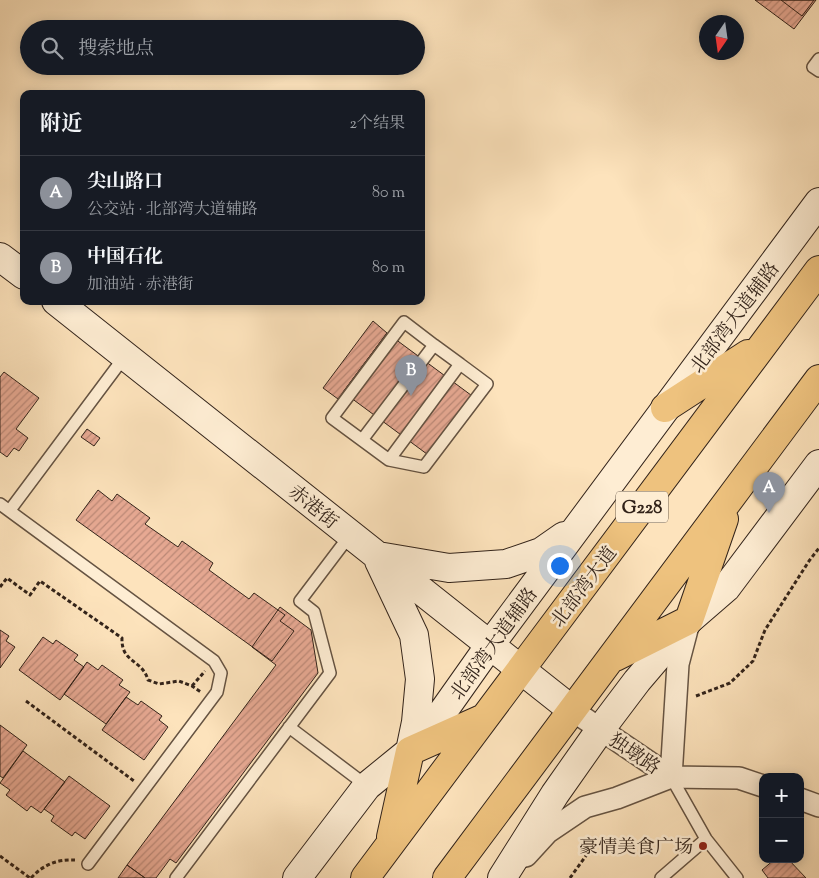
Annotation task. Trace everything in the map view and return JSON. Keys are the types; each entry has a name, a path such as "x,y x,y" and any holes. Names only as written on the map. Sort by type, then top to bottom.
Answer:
{"highway":[{"name":"北部湾大道","path":"365,878 819,270"},
{"path":"665,408 764,343"},
{"path":"447,878 819,379"},
{"path":"610,660 689,620 732,495"},
{"path":"389,846 410,750 485,717"}],"main road":[{"name":"北部湾大道辅路","path":"297,878 368,786 410,750 437,720 579,524 819,202"},
{"path":"0,257 20,273"},
{"name":"赤港街","path":"61,305 572,710"},
{"path":"502,878 556,794 600,730 637,681 689,620 726,588 819,464"},
{"path":"376,556 449,568 506,564 541,552 579,524"},
{"path":"376,556 414,635 420,679 416,722 410,750"}],"street":[{"path":"506,878 548,832 585,807 616,798 671,777 678,664 689,620"},
{"name":"独墩路","path":"572,710 671,777 739,778 759,785"},
{"path":"804,800 819,806"}],"lane":[{"path":"819,59 813,67 819,72"},
{"path":"404,322 460,364 487,384 424,467 389,460 332,418 404,322"},
{"path":"362,440 434,345"},
{"path":"88,864 217,692 221,673 214,661 5,507 125,356"},
{"path":"389,460 460,364"},
{"path":"176,878 330,673 314,612 300,602 350,535"},
{"path":"289,727 368,786"},
{"path":"671,777 706,839 736,878"},
{"path":"661,878 706,839"}],"path":[{"path":"693,698 730,684 753,661 765,630 819,548"},
{"path":"0,587 7,578 30,595 40,581 122,638 121,646 124,654 145,671 148,680 159,684 179,681 192,686 211,700"},
{"path":"26,701 144,789"},
{"path":"570,878 593,846"},
{"path":"0,856 31,878 38,871 57,861 68,860 88,864"}],"building":[{"path":"755,0 816,0 794,29"},
{"path":"781,0 814,0 802,16"},
{"path":"373,321 387,333 338,399 323,388"},
{"path":"387,333 479,401 435,460 343,392"},
{"path":"4,372 39,398 16,429 28,438 19,451 14,448 7,457 0,452 0,377"},
{"path":"87,429 100,438 94,446 81,437"},
{"path":"98,490 112,501 117,494 150,518 145,524 178,547 182,541 213,563 209,570 249,599 254,593 285,615 280,621 294,631 272,661 76,520"},
{"path":"280,607 311,630 318,673 176,863 170,859 156,878 145,878 127,865 276,665 252,647"},
{"path":"0,630 9,636 6,641 15,647 0,668"},
{"path":"43,637 53,644 56,640 78,655 74,660 84,667 60,700 19,670"},
{"path":"87,662 98,670 102,665 123,680 119,685 130,692 106,724 64,694"},
{"path":"126,697 138,705 141,701 162,716 159,720 168,727 144,760 102,730"},
{"path":"0,725 27,745 3,778 0,776"},
{"path":"23,751 65,782 41,813 31,806 27,811 6,795 10,790 0,783"},
{"path":"69,776 110,806 85,839 75,832 72,836 51,821 54,816 44,809"},
{"path":"770,863 792,863 806,878 768,878 762,870"},
{"path":"127,865 145,878 118,878"}],"place":[{"name":"中国石化","path":"411,396"},
{"name":"尖山路口","path":"769,513"},
{"name":"豪情美食广场","path":"703,846"}]}
